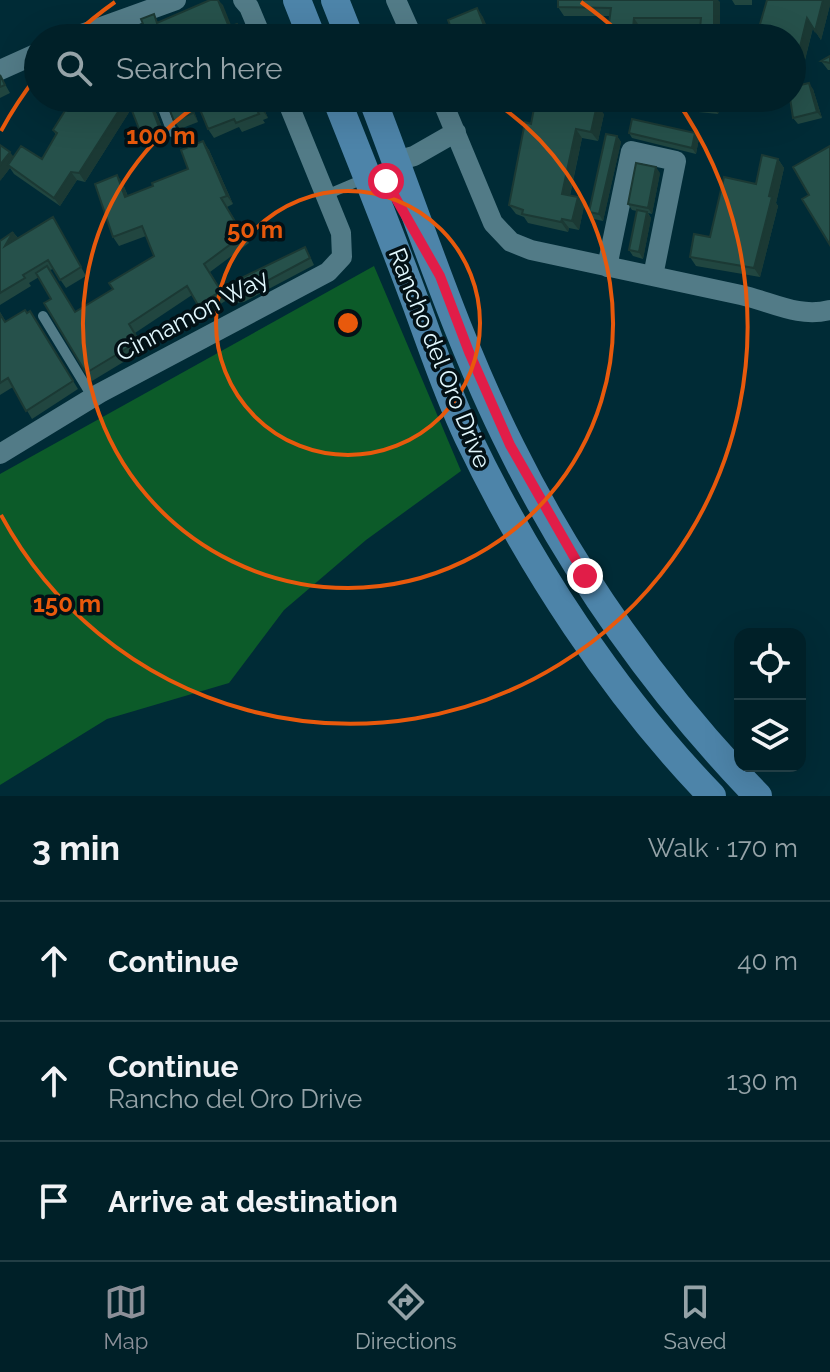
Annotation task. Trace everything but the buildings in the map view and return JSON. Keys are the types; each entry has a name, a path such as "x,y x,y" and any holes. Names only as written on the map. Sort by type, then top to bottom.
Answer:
{"main road":[{"path":"297,0 306,24"},
{"path":"335,0 344,24"},
{"name":"Rancho del Oro Drive","path":"342,112 438,367 468,437 520,538 603,664 665,743 712,796"},
{"path":"346,112 373,150 396,161"},
{"name":"Rancho del Oro Drive","path":"377,112 469,352 510,445 585,576 625,636 684,714 758,796"},
{"path":"368,177 378,176 392,190 440,276"}],"street":[{"path":"108,24 176,0"},
{"path":"243,0 256,24"},
{"path":"396,0 407,24"},
{"path":"0,70 24,59"},
{"name":"Cinnamon Way","path":"0,454 93,398 328,272 342,257 341,233 292,112"},
{"path":"447,112 493,223 511,242 531,250 754,298 792,312 814,314 830,310"},
{"path":"396,161 414,156 456,132"},
{"path":"607,267 631,151 676,161 653,276"}],"lane":[{"path":"127,17 130,24"},
{"path":"164,112 172,132"},
{"path":"326,195 368,177"},
{"path":"43,316 93,398"}],"green space":[{"path":"374,266 461,471 366,540 284,610 229,683 107,719 0,785 0,474"}],"route":[{"path":"386,181 440,276 510,445 585,576"}]}
